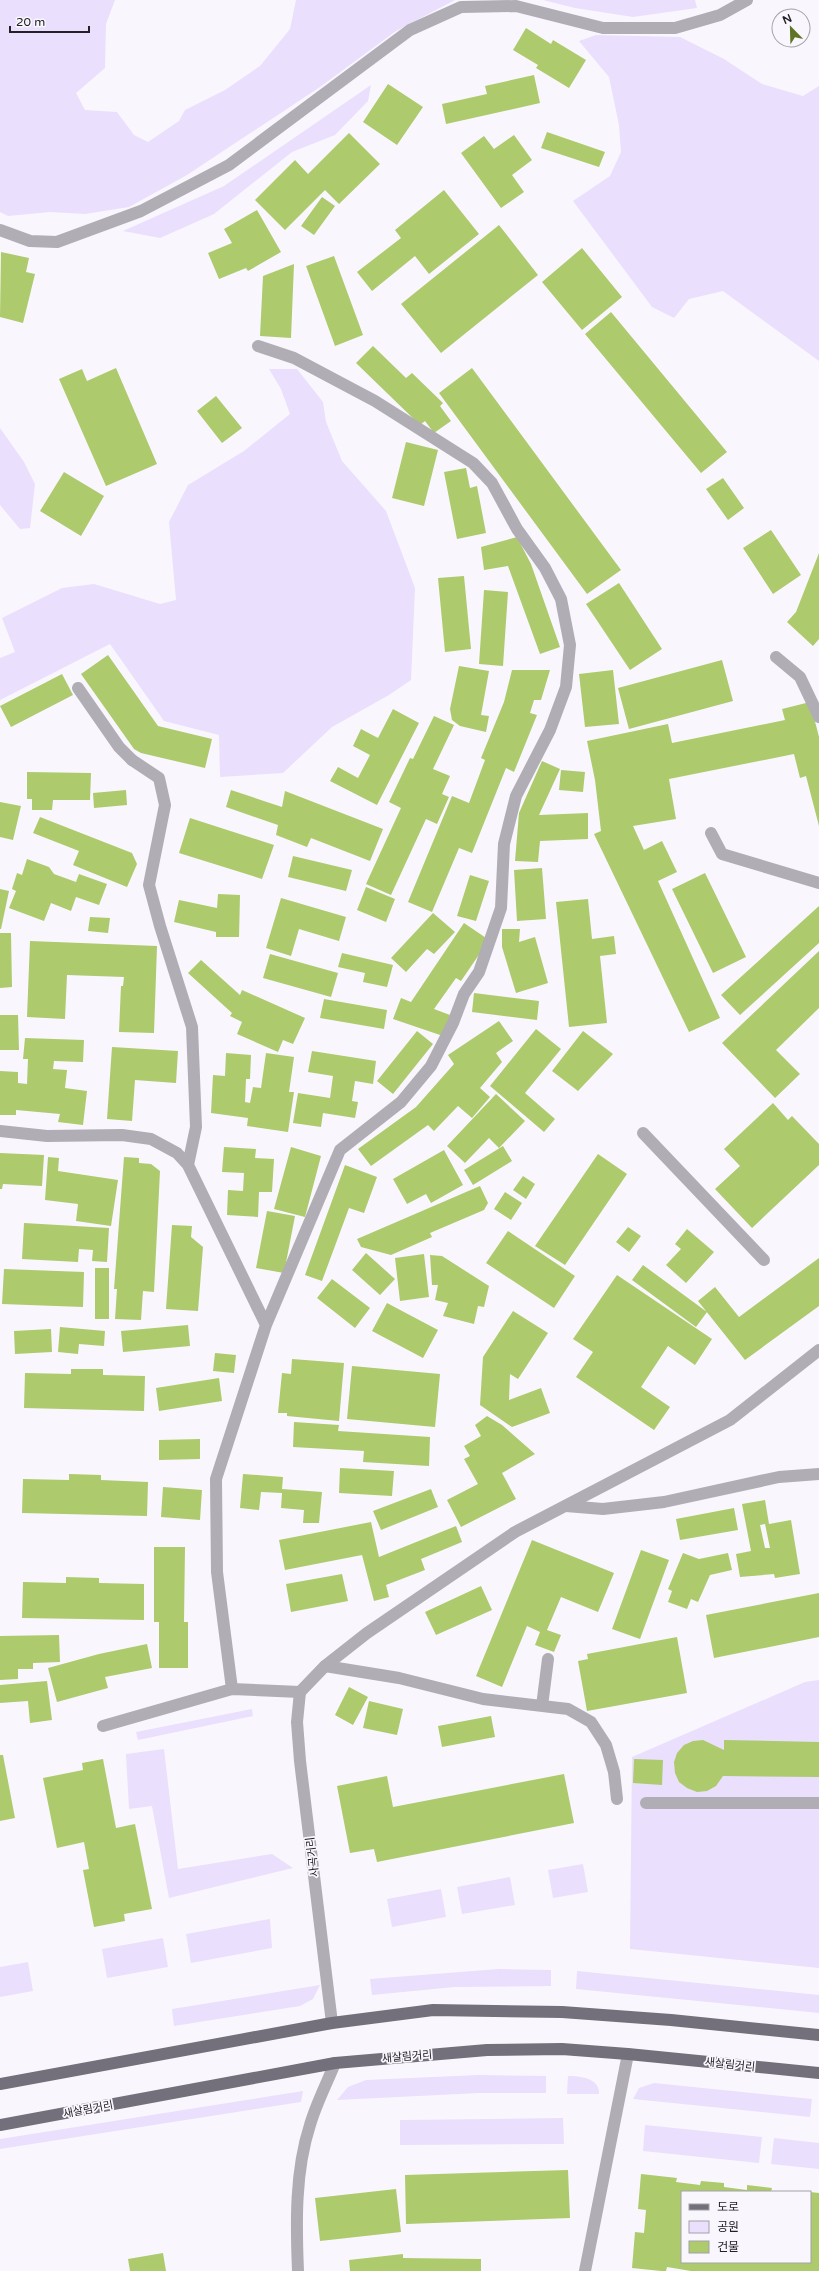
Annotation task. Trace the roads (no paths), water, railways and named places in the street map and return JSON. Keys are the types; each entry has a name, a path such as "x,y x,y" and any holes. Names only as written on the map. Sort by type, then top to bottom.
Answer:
{"main road":[{"path":"0,2084 332,2023 433,2010 562,2012 671,2020 819,2035"},
{"name":"새살림거리","path":"0,2125 335,2063 487,2050 562,2049 819,2073"}],"street":[{"path":"0,230 30,241 57,242 141,211 229,165 410,30 462,8 516,6 604,28 674,28 720,14 747,0"},
{"path":"232,1689 217,1572 216,1479 266,1325 340,1150 401,1102 431,1066 453,1023 464,994 479,972 501,908 504,844 516,796 550,730 566,687 570,645 561,599 545,568 517,529 492,483 473,463 375,401 294,358 258,346"},
{"path":"776,657 800,677 819,717"},
{"path":"78,688 119,747 132,760 160,778 165,805 149,886 192,1027 196,1127 188,1165"},
{"path":"711,833 722,854 819,883"},
{"path":"0,1130 46,1136 122,1136 152,1139 177,1152 188,1165 266,1325"},
{"path":"643,1133 764,1260"},
{"path":"103,1726 232,1689 300,1692 325,1666 367,1633 515,1532 730,1420 819,1350"},
{"path":"566,1506 603,1510 656,1503 778,1477 819,1474"},
{"path":"542,1706 548,1659"},
{"path":"325,1666 399,1678 483,1699 568,1709 591,1722 606,1745 614,1772 617,1800"},
{"name":"사곡거리","path":"300,1692 297,1722 300,1761 332,2023"},
{"path":"646,1803 819,1803"},
{"path":"585,2271 628,2054"},
{"path":"298,2271 296,2228 302,2162 309,2126 335,2063"}]}
